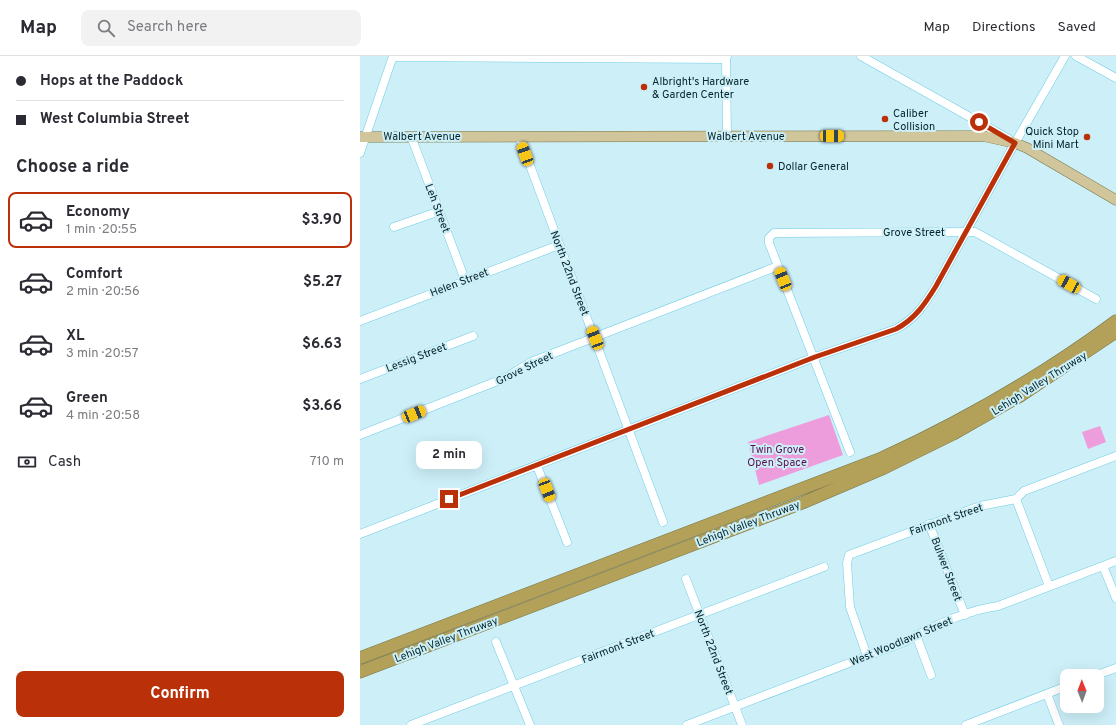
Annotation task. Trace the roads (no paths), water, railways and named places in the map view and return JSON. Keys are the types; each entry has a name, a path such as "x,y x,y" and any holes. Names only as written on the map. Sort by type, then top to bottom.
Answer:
{"highway":[{"name":"Lehigh Valley Thruway","path":"360,658 850,471 895,452 949,426 1016,388 1116,321"},
{"name":"Lehigh Valley Thruway","path":"360,672 802,503 884,468 953,434 1000,408 1059,372 1116,332"}],"main road":[{"name":"Walbert Avenue","path":"363,137 967,135 989,137 1015,143 1116,200"}],"street":[{"path":"360,153 363,137 393,56 726,57 727,136"},
{"path":"861,56 1015,143"},
{"path":"360,534 815,357 896,329 915,317 936,286 1065,56"},
{"path":"1076,56 1116,78"},
{"name":"Leh Street","path":"411,136 465,280"},
{"name":"North 22nd Street","path":"519,136 630,430 663,522"},
{"path":"394,227 440,211"},
{"name":"Grove Street","path":"360,435 505,378 531,362 778,266 769,243 769,238 774,233 975,232 1096,299"},
{"name":"Helen Street","path":"360,320 559,245"},
{"path":"778,266 815,357 850,452"},
{"name":"Lessig Street","path":"360,379 473,336"},
{"name":"Fairmont Street","path":"867,656 850,607 847,563 848,557 852,554 929,524 980,506 1016,499 1024,491 1116,456"},
{"path":"538,466 567,542"},
{"path":"1016,499 1049,586"},
{"name":"Bulwer Street","path":"929,524 965,615"},
{"name":"West Woodlawn Street","path":"687,725 904,642 984,607 998,606 1116,561"},
{"path":"1103,566 1116,598"},
{"name":"Fairmont Street","path":"411,725 824,567"},
{"name":"North 22nd Street","path":"686,578 742,725"},
{"path":"916,636 931,675"},
{"path":"496,642 530,725"},
{"path":"1104,672 1116,668"},
{"path":"966,725 1060,689"},
{"path":"1048,694 1059,725"}],"place":[{"name":"Albright's Hardware & Garden Center","path":"644,87"},
{"name":"Caliber Collision","path":"885,119"},
{"name":"Quick Stop Mini Mart","path":"1087,137"},
{"name":"Dollar General","path":"770,166"}],"park label":[{"name":"Twin Grove Open Space","path":"777,455"}]}
